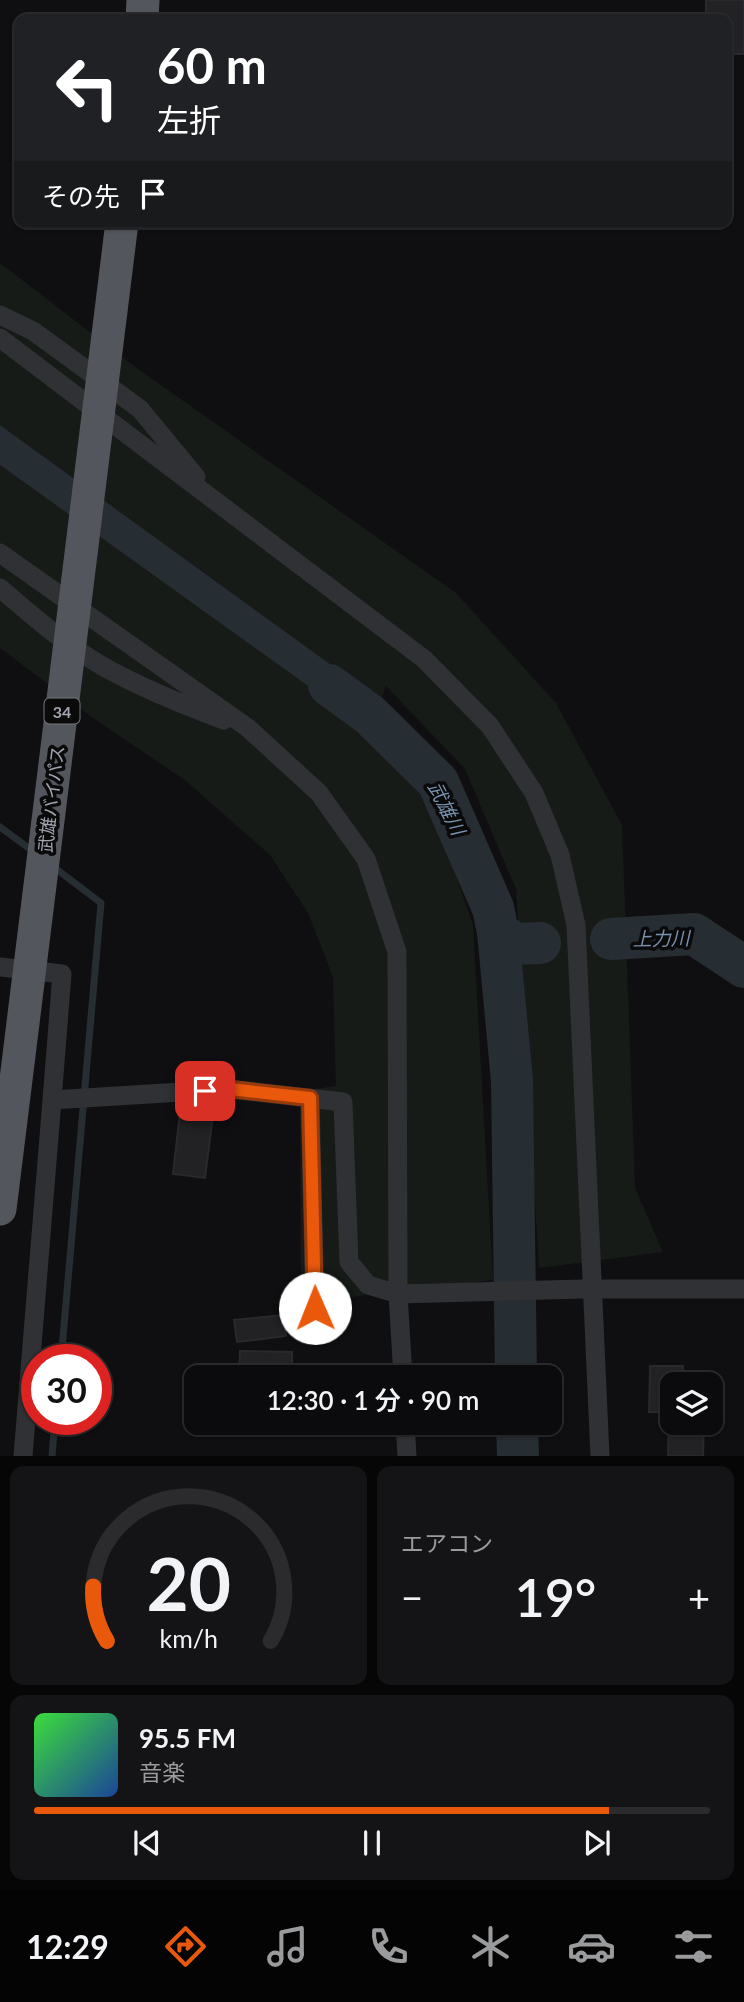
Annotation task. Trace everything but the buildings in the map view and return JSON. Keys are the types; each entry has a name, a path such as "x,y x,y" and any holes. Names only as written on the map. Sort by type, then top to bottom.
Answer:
{"highway":[{"name":"武雄バイパス","path":"1,1205 121,228"}],"street":[{"path":"0,314 33,331 140,409 214,500"},
{"path":"0,338 424,659 490,726 534,793 560,855 576,925 587,1289 600,1456"},
{"path":"0,553 248,728 318,793 366,859 397,952 405,1293 403,1365"},
{"path":"0,588 34,618 103,666 180,704 248,728"},
{"path":"0,967 62,974 23,1456"},
{"path":"52,1100 230,1089 343,1102 349,1262 368,1285 405,1293 744,1289"},
{"path":"310,1098 315,1308"},
{"path":"406,1435 407,1456"}],"shaded area":[{"path":"0,263 138,369 456,593 556,703 622,825 635,1188 663,1252 539,1268 516,889 465,769 386,686 381,701 0,425"},
{"path":"0,425 381,701 372,732 0,465"},
{"path":"0,465 372,732 427,792 473,925 493,1280 301,1303 300,1091 336,1086 333,977 308,913 270,855 186,781 93,718 0,648"}],"waterway":[{"name":"武雄川","path":"329,685 370,715 438,782 493,908 498,932 512,1081 516,1365"},
{"path":"0,827 34,852"},
{"path":"51,865 101,903 62,1344"},
{"name":"上力川","path":"498,932 515,944 540,943"},
{"name":"上力川","path":"611,939 694,934 744,967"},
{"path":"52,1456 54,1435"},
{"name":"武雄川","path":"517,1435 518,1456"}],"route":[{"path":"205,1091 230,1089 310,1098 315,1308"}]}
